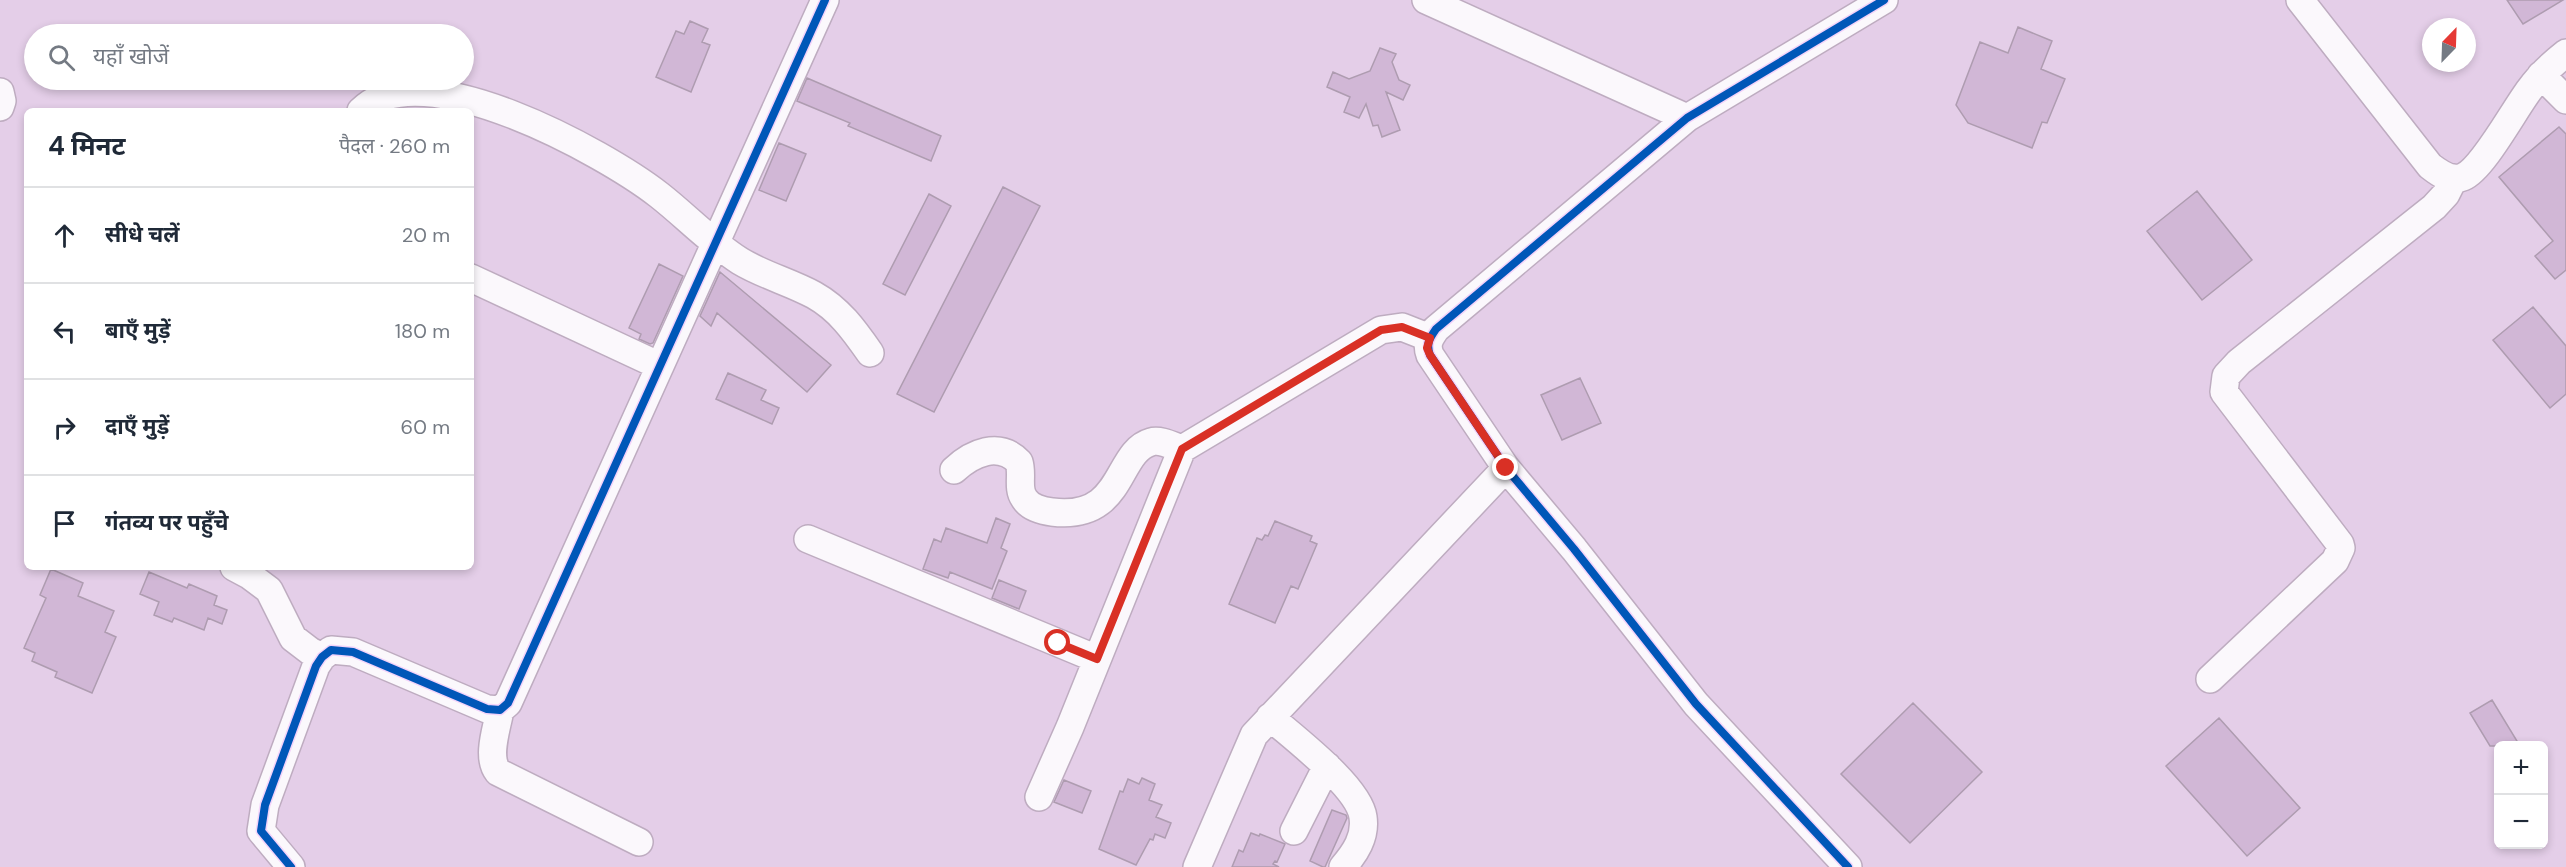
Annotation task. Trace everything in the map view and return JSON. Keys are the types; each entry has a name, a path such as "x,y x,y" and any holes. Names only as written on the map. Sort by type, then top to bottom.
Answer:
{"street":[{"path":"639,842 498,772 493,762 493,752 500,710 508,703 717,244 825,0"},
{"path":"1426,0 1687,118"},
{"path":"2300,0 2430,166 2442,175 2454,178 2464,177 2480,162 2541,75 2566,53"},
{"path":"1848,867 1696,704 1574,549 1506,468 1427,348 1436,329 1687,118 1877,2"},
{"path":"2541,75 2566,100"},
{"path":"0,92 2,101 0,107"},
{"path":"365,108 380,98 401,92 432,92 476,102 544,129 611,162 659,195 717,244 752,268 826,303 844,318 870,353"},
{"path":"2210,679 2335,561 2341,548 2224,392 2223,385 2226,376 2240,362 2434,207 2446,194 2454,178"},
{"path":"474,279 660,366"},
{"path":"1039,797 1182,449 1381,330 1402,327 1430,338"},
{"path":"954,470 976,453 988,451 1006,453 1019,462 1024,500 1033,507 1047,511 1073,512 1089,508 1105,498 1133,456 1146,444 1159,441 1182,449"},
{"path":"1197,867 1254,735 1506,468"},
{"path":"808,539 1097,659"},
{"path":"240,570 269,590 293,638 322,657"},
{"path":"291,867 261,831 261,825 265,805 307,689 322,657 331,650 353,652 487,709 500,710"},
{"path":"1270,717 1327,766 1352,795 1363,817 1360,842 1343,867"},
{"path":"1294,831 1327,766"}],"building":[{"path":"2507,0 2563,0 2523,24"},
{"path":"690,21 708,29 702,42 710,45 691,92 656,77 676,31 684,34"},
{"path":"2018,27 2052,41 2041,69 2065,79 2047,123 2042,122 2032,148 1968,123 1956,105 1980,42 2008,53"},
{"path":"1380,48 1396,54 1392,62 1399,80 1410,85 1403,100 1386,92 1400,130 1382,137 1378,125 1373,126 1366,104 1359,118 1344,112 1350,97 1327,87 1333,72 1349,79 1370,71"},
{"path":"807,78 941,136 931,161 848,126 850,123 797,101"},
{"path":"2559,127 2566,134 2566,270 2555,279 2535,256 2553,241 2499,177"},
{"path":"779,143 806,154 786,201 759,190"},
{"path":"1003,187 1040,206 934,412 897,394"},
{"path":"2197,191 2252,260 2202,300 2147,231"},
{"path":"929,194 951,206 905,295 883,284"},
{"path":"659,264 683,276 653,343 650,344 639,339 641,334 629,328"},
{"path":"720,272 831,365 807,392 717,313 711,326 700,316"},
{"path":"2533,307 2566,346 2566,394 2550,408 2493,340"},
{"path":"728,373 766,390 761,400 779,408 772,424 716,399"},
{"path":"1580,378 1601,423 1562,440 1541,395"},
{"path":"996,518 1010,524 1001,548 1007,551 992,589 950,572 948,578 923,569 934,539 941,542 946,528 987,543"},
{"path":"1275,521 1312,536 1310,541 1317,544 1298,589 1291,586 1275,623 1229,604 1257,538 1262,540 1265,535 1268,536"},
{"path":"51,570 53,570 83,583 78,596 114,611 105,632 116,637 92,693 55,677 57,672 32,661 35,653 24,648 46,598 40,595"},
{"path":"149,572 187,588 189,584 217,596 214,605 227,610 222,624 208,618 204,630 174,618 172,622 154,615 159,602 140,594"},
{"path":"999,580 1026,591 1019,609 992,598"},
{"path":"2492,700 2517,741 2494,741 2494,746 2490,746 2470,713"},
{"path":"1913,703 1982,772 1910,843 1841,774"},
{"path":"2219,718 2300,808 2247,856 2166,766"},
{"path":"1142,778 1155,784 1149,800 1162,805 1156,817 1171,823 1165,838 1155,834 1153,840 1150,839 1136,865 1099,849 1120,791 1123,792 1128,779 1139,784"},
{"path":"1064,780 1091,791 1082,813 1054,802"},
{"path":"1332,810 1346,815 1347,818 1323,867 1310,861"},
{"path":"1251,833 1259,836 1260,834 1285,844 1277,862 1273,864 1279,867 1232,867 1239,850 1243,852"}],"cycle path":[{"path":"291,867 261,831 265,805 316,666 331,650 353,652 487,709 500,710 508,703 825,0"},
{"path":"1848,867 1696,704 1574,549 1506,468 1430,355 1428,345 1436,329 1687,118 1884,0"}],"route":[{"path":"1058,643 1097,659 1182,449 1381,330 1402,327 1415,330 1430,338 1427,348 1430,355 1506,468"}]}
